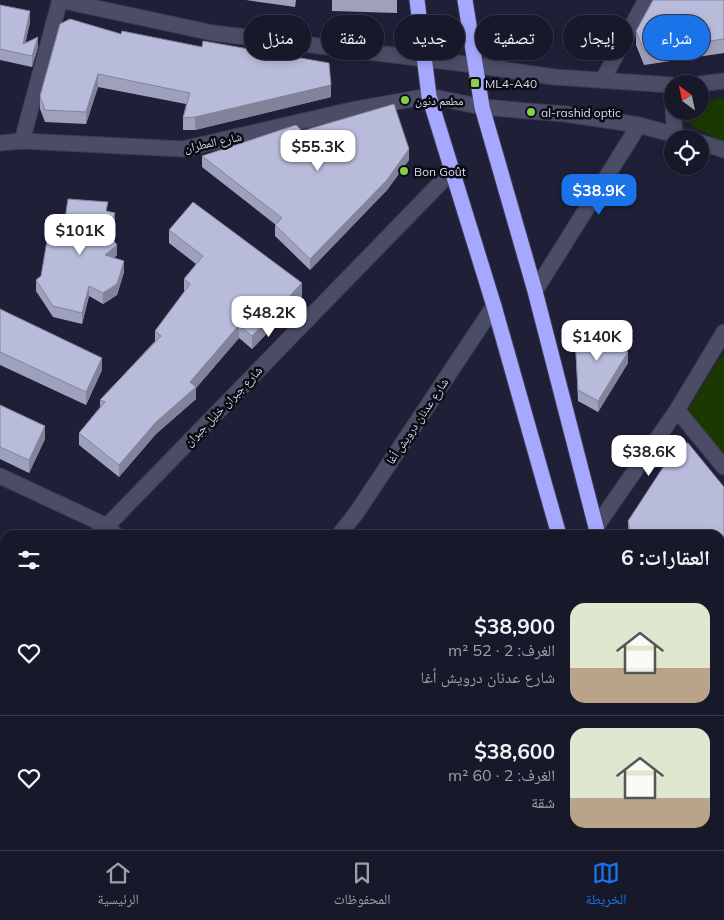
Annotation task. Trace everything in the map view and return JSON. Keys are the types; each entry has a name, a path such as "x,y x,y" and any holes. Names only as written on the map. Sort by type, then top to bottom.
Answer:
{"highway":[{"path":"417,0 419,15"},
{"path":"465,0 482,107 535,291 597,530"},
{"path":"423,60 429,96 494,306 558,530"}],"street":[{"path":"22,141 60,0 213,33 394,55"},
{"path":"603,79 646,0"},
{"path":"432,60 554,77 664,84"},
{"path":"709,83 724,81"},
{"name":"شارع المطران","path":"0,143 22,141 183,150 352,110 429,96 482,107 565,114 639,125 664,131"},
{"path":"535,291 639,125"},
{"path":"709,145 724,150"},
{"name":"شارع جبران خليل جبران","path":"109,530 453,170"},
{"name":"شارع عدنان درويش أغا","path":"343,530 357,512 494,306"},
{"path":"598,530 677,410 724,332"},
{"path":"677,410 724,468"},
{"path":"0,476 103,530"}],"green space":[{"path":"724,98 724,143 709,135 709,130 700,130 682,120 709,120 709,100"},
{"path":"724,352 724,461 685,414"}],"building":[{"path":"653,0 724,0 724,39 710,41 710,15 645,15"},
{"path":"0,5 30,11 23,44 38,37 32,56 0,49"},
{"path":"643,18 643,48 636,31"},
{"path":"70,19 121,34 122,31 202,47 203,41 244,48 244,60 311,60 329,63 331,85 195,117 183,118 190,93 98,74 86,112 45,110 40,96 60,24"},
{"path":"394,104 409,149 387,180 310,259 275,225 282,218 202,156 296,125 302,131"},
{"path":"68,199 108,202 106,211 115,213 109,234 117,245 105,255 124,261 117,284 103,293 89,286 82,313 53,306 36,280 41,276 48,235 64,225"},
{"path":"193,202 302,283 252,336 239,325 190,382 196,387 156,422 119,465 79,433 105,402 100,400 161,336 155,331 190,284 184,279 203,256 169,230"},
{"path":"0,309 102,358 86,392 0,352"},
{"path":"604,330 628,352 598,401 578,390 575,337"},
{"path":"0,405 45,426 29,460 0,447"},
{"path":"679,443 688,443 724,487 724,530 630,530 628,521"}],"place":[{"name":"ML4-A40","path":"475,83"},
{"name":"مطعم دنون","path":"405,100"},
{"name":"al-rashid optic","path":"531,112"},
{"name":"Bon Goût","path":"404,171"}]}
